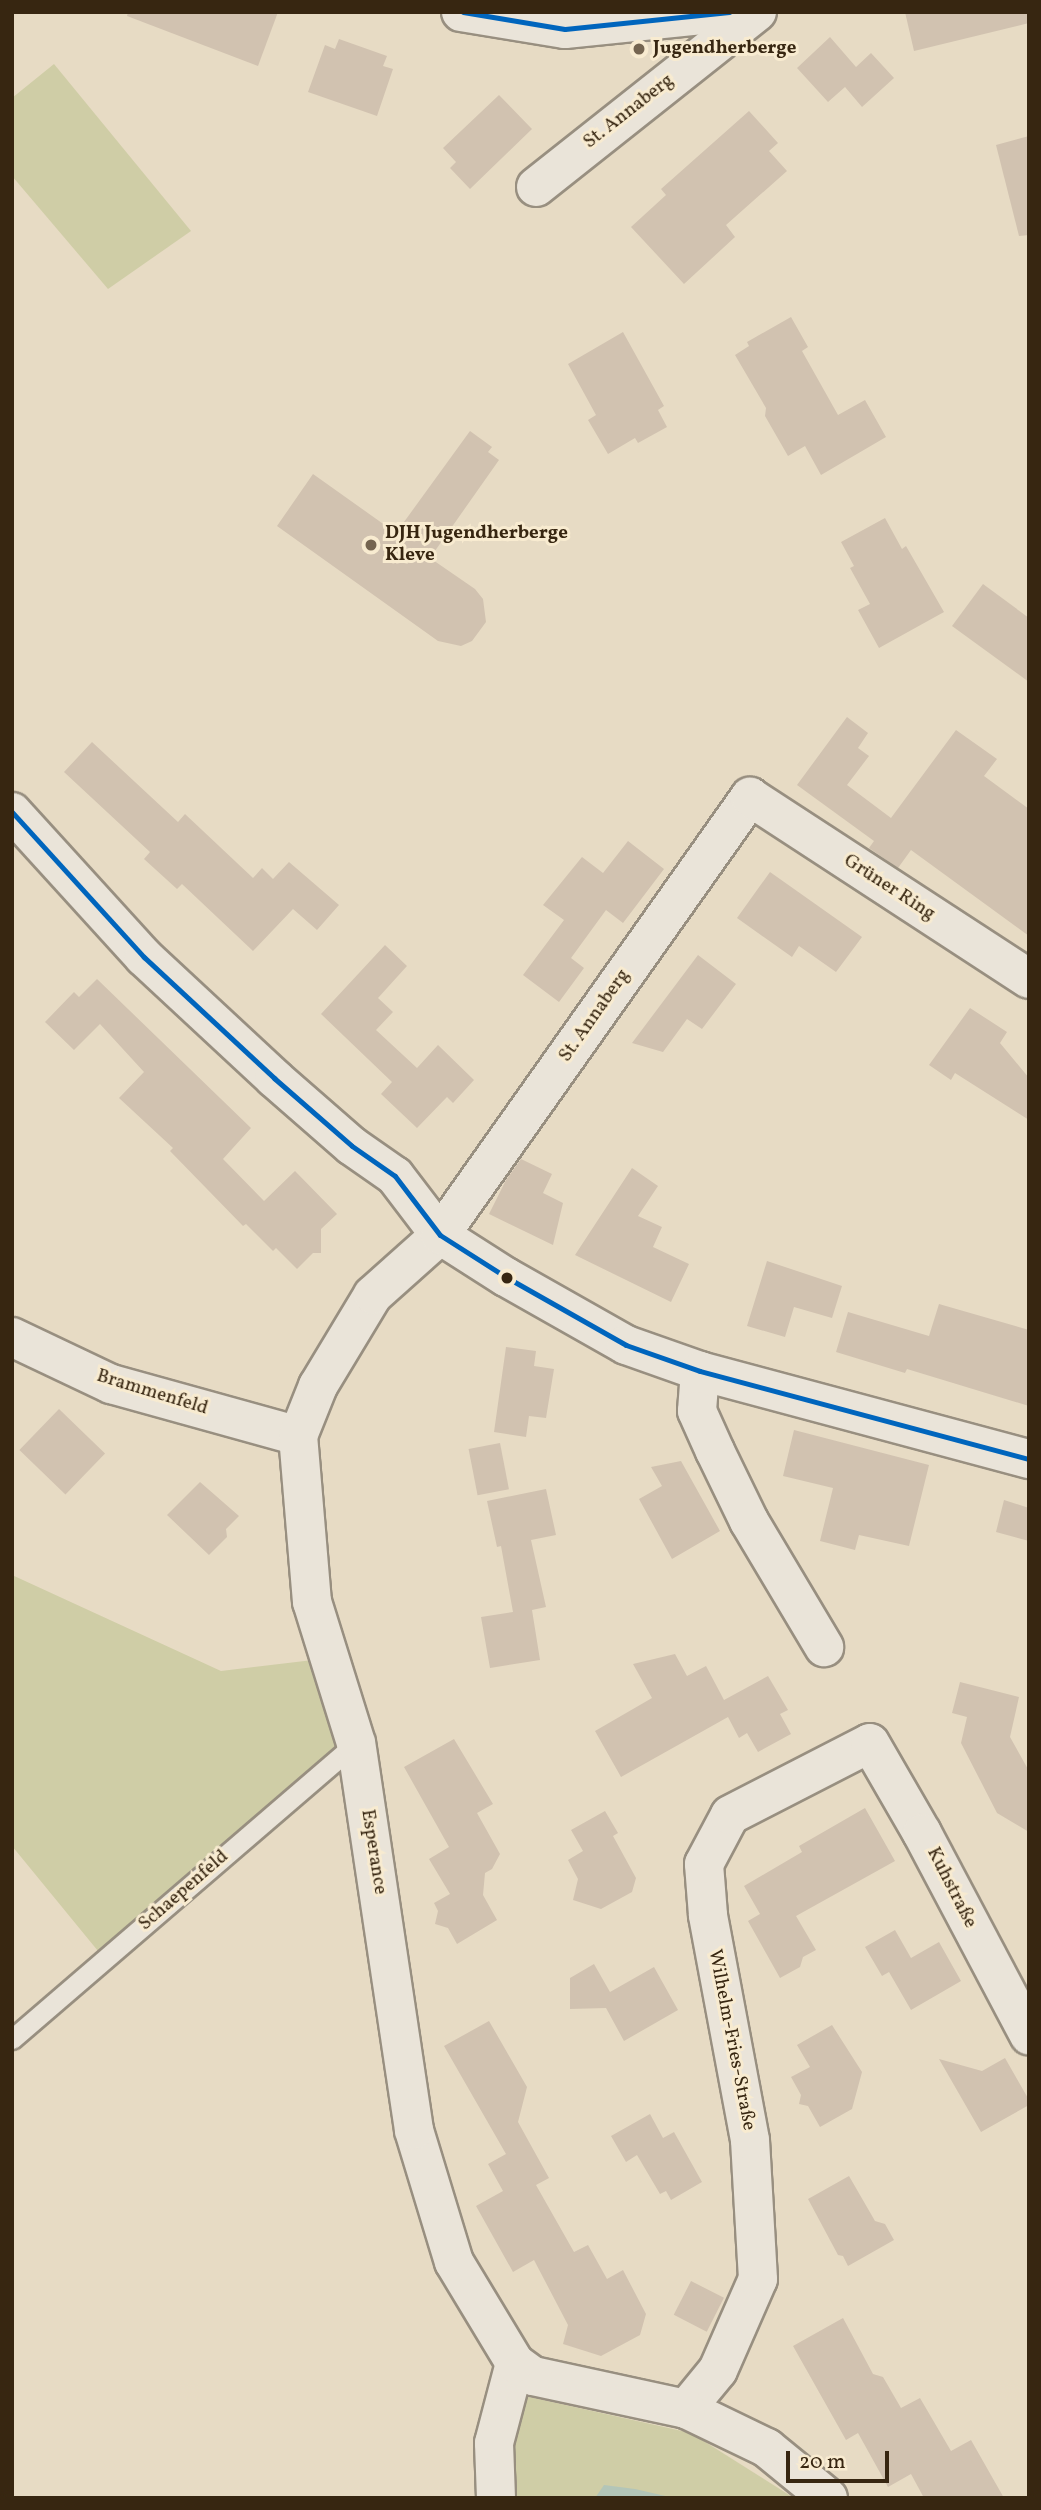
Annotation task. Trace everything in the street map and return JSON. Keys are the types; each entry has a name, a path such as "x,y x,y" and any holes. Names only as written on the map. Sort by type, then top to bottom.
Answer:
{"street":[{"path":"461,12 565,29 732,12"},
{"name":"St. Annaberg","path":"536,187 757,12"},
{"name":"St. Annaberg","path":"440,1234 750,797"},
{"name":"Grüner Ring","path":"750,797 1029,979"},
{"path":"12,812 144,957 274,1078 352,1146 394,1176 440,1234 506,1277 626,1345 700,1371 1029,1459"},
{"name":"Esperance","path":"440,1234 373,1295 318,1386 298,1436 312,1602 356,1743 414,2130 454,2262 515,2363"},
{"name":"Brammenfeld","path":"12,1337 111,1384 298,1436"},
{"path":"700,1371 697,1411 710,1441 749,1521 824,1647"},
{"name":"Kuhstraße","path":"870,1743 922,1833 1029,2035"},
{"name":"Wilhelm-Fries-Straße","path":"686,2409 718,2370 758,2280 750,2140 708,1915 704,1864 730,1815 870,1743"},
{"path":"496,2498 494,2443 515,2363 533,2376 686,2409 767,2448 828,2498"}],"lane":[{"name":"Schaepenfeld","path":"12,2039 356,1743"}],"shaded area":[{"path":"54,64 191,231 108,289 12,176 12,98"},
{"path":"12,1575 221,1671 313,1660 337,1746 98,1951 12,1846"},
{"path":"525,2396 691,2433 794,2498 516,2498 508,2450"},
{"path":"604,2485 635,2489 674,2498 595,2498"}],"building":[{"path":"128,12 278,12 258,66 127,16"},
{"path":"905,12 1029,12 1029,23 914,51"},
{"path":"830,37 856,67 871,53 894,78 862,107 845,87 828,102 797,68"},
{"path":"339,39 387,56 383,66 393,69 377,116 308,92 325,45 335,49"},
{"path":"499,95 532,129 470,189 450,168 456,162 443,148"},
{"path":"749,111 778,143 769,151 787,171 726,225 735,237 684,284 631,227 666,195 661,189"},
{"path":"1029,136 1029,235 1019,236 996,145"},
{"path":"791,317 808,347 802,351 838,415 865,400 886,437 821,475 805,446 788,456 765,416 766,408 735,355 749,346 747,342"},
{"path":"623,332 664,406 658,410 667,427 638,443 635,438 608,454 588,420 596,415 568,364"},
{"name":"DJH Jugendherberge Kleve","path":"470,431 492,447 488,452 499,460 430,558 475,589 483,599 486,622 472,641 461,646 438,641 277,526 313,474 396,533"},
{"path":"885,518 902,549 906,546 944,612 879,648 858,610 870,604 850,568 854,566 841,542"},
{"path":"983,584 1029,618 1029,682 952,626"},
{"path":"847,717 868,733 858,748 869,756 847,785 891,818 956,730 997,759 984,776 1029,809 1029,936 911,850 898,868 869,848 874,841 797,785"},
{"path":"92,742 178,822 185,814 253,878 262,868 273,879 289,862 339,905 317,930 293,909 253,951 182,884 177,889 144,859 150,852 64,772"},
{"path":"628,841 664,869 623,923 606,910 571,958 584,968 559,1002 523,975 564,920 543,905 582,857 603,873"},
{"path":"770,872 862,937 836,972 799,946 792,957 737,918"},
{"path":"385,945 407,966 378,998 393,1012 376,1030 417,1068 438,1045 474,1080 453,1103 447,1097 417,1128 381,1094 392,1082 321,1014"},
{"path":"698,955 736,984 702,1029 687,1019 663,1052 632,1043"},
{"path":"97,979 251,1128 223,1159 264,1201 295,1171 337,1214 321,1229 321,1253 313,1253 297,1269 276,1248 273,1251 246,1224 243,1226 170,1151 173,1148 119,1098 144,1072 100,1024 74,1050 45,1022 74,992 79,997"},
{"path":"970,1008 1007,1032 1000,1043 1029,1078 1029,1120 955,1073 951,1080 929,1065"},
{"path":"521,1159 552,1174 543,1193 563,1203 553,1245 489,1214 506,1180"},
{"path":"632,1168 658,1186 638,1216 662,1227 653,1247 689,1264 671,1302 575,1255"},
{"path":"767,1261 842,1286 832,1318 794,1307 785,1337 747,1326"},
{"path":"939,1304 1029,1330 1029,1406 907,1369 905,1373 836,1352 848,1312 929,1336"},
{"path":"506,1347 536,1351 534,1366 554,1369 546,1418 529,1416 526,1437 494,1432"},
{"path":"59,1409 105,1453 65,1494 19,1450"},
{"path":"794,1430 929,1465 909,1546 859,1535 855,1550 820,1541 833,1488 783,1476"},
{"path":"500,1443 509,1489 478,1495 469,1449"},
{"path":"681,1461 720,1531 672,1559 639,1499 662,1486 651,1467"},
{"path":"200,1482 239,1516 226,1529 227,1537 209,1555 167,1515"},
{"path":"546,1489 556,1535 531,1540 546,1607 532,1610 540,1660 490,1668 481,1617 513,1612 501,1546 497,1547 487,1501"},
{"path":"1004,1500 1029,1508 1029,1541 996,1532"},
{"path":"675,1654 687,1676 706,1666 724,1700 768,1676 788,1710 780,1714 791,1734 758,1752 747,1733 739,1738 728,1717 621,1777 595,1731 652,1698 633,1664"},
{"path":"960,1682 1019,1697 1010,1737 1029,1771 1029,1832 997,1813 961,1743 967,1717 952,1713"},
{"path":"454,1739 493,1804 477,1813 500,1854 492,1869 485,1873 483,1895 497,1920 457,1944 448,1928 435,1924 438,1911 434,1903 450,1894 429,1859 449,1847 404,1767"},
{"path":"865,1808 895,1861 796,1916 816,1950 803,1957 800,1967 780,1978 748,1921 760,1914 744,1886 802,1852 799,1846"},
{"path":"605,1811 618,1833 613,1836 636,1878 632,1892 601,1909 573,1900 578,1879 568,1860 583,1851 571,1830"},
{"path":"895,1930 911,1958 939,1942 961,1981 911,2010 889,1972 882,1976 865,1947"},
{"path":"594,1964 610,1992 654,1967 678,2010 624,2041 606,2008 570,2009 570,1978"},
{"path":"489,2021 527,2087 518,2122 549,2178 536,2185 574,2252 588,2245 607,2279 623,2270 646,2314 640,2335 601,2356 563,2344 568,2325 534,2260 513,2272 476,2206 503,2191 488,2164 506,2154 444,2046"},
{"path":"832,2025 862,2072 852,2109 820,2127 808,2106 799,2104 801,2095 791,2077 810,2067 797,2045"},
{"path":"1005,2058 1029,2100 1029,2105 981,2132 939,2059 982,2071"},
{"path":"650,2114 663,2138 674,2132 702,2182 671,2200 666,2191 660,2194 637,2155 626,2162 611,2136"},
{"path":"849,2176 875,2221 885,2224 894,2240 848,2266 843,2256 838,2255 808,2199"},
{"path":"691,2281 724,2298 707,2332 674,2315"},
{"path":"843,2318 873,2374 883,2377 901,2408 920,2398 951,2451 971,2440 1004,2498 924,2498 911,2474 888,2487 858,2433 846,2440 793,2346"}],"transit line":[{"path":"463,12 565,29 729,12"},
{"path":"12,812 144,957 274,1078 352,1146 395,1176 440,1235 506,1277 626,1345 700,1371 1029,1459"}],"place":[{"name":"Jugendherberge","path":"639,49"},
{"name":"DJH Jugendherberge Kleve","path":"371,545"}]}
